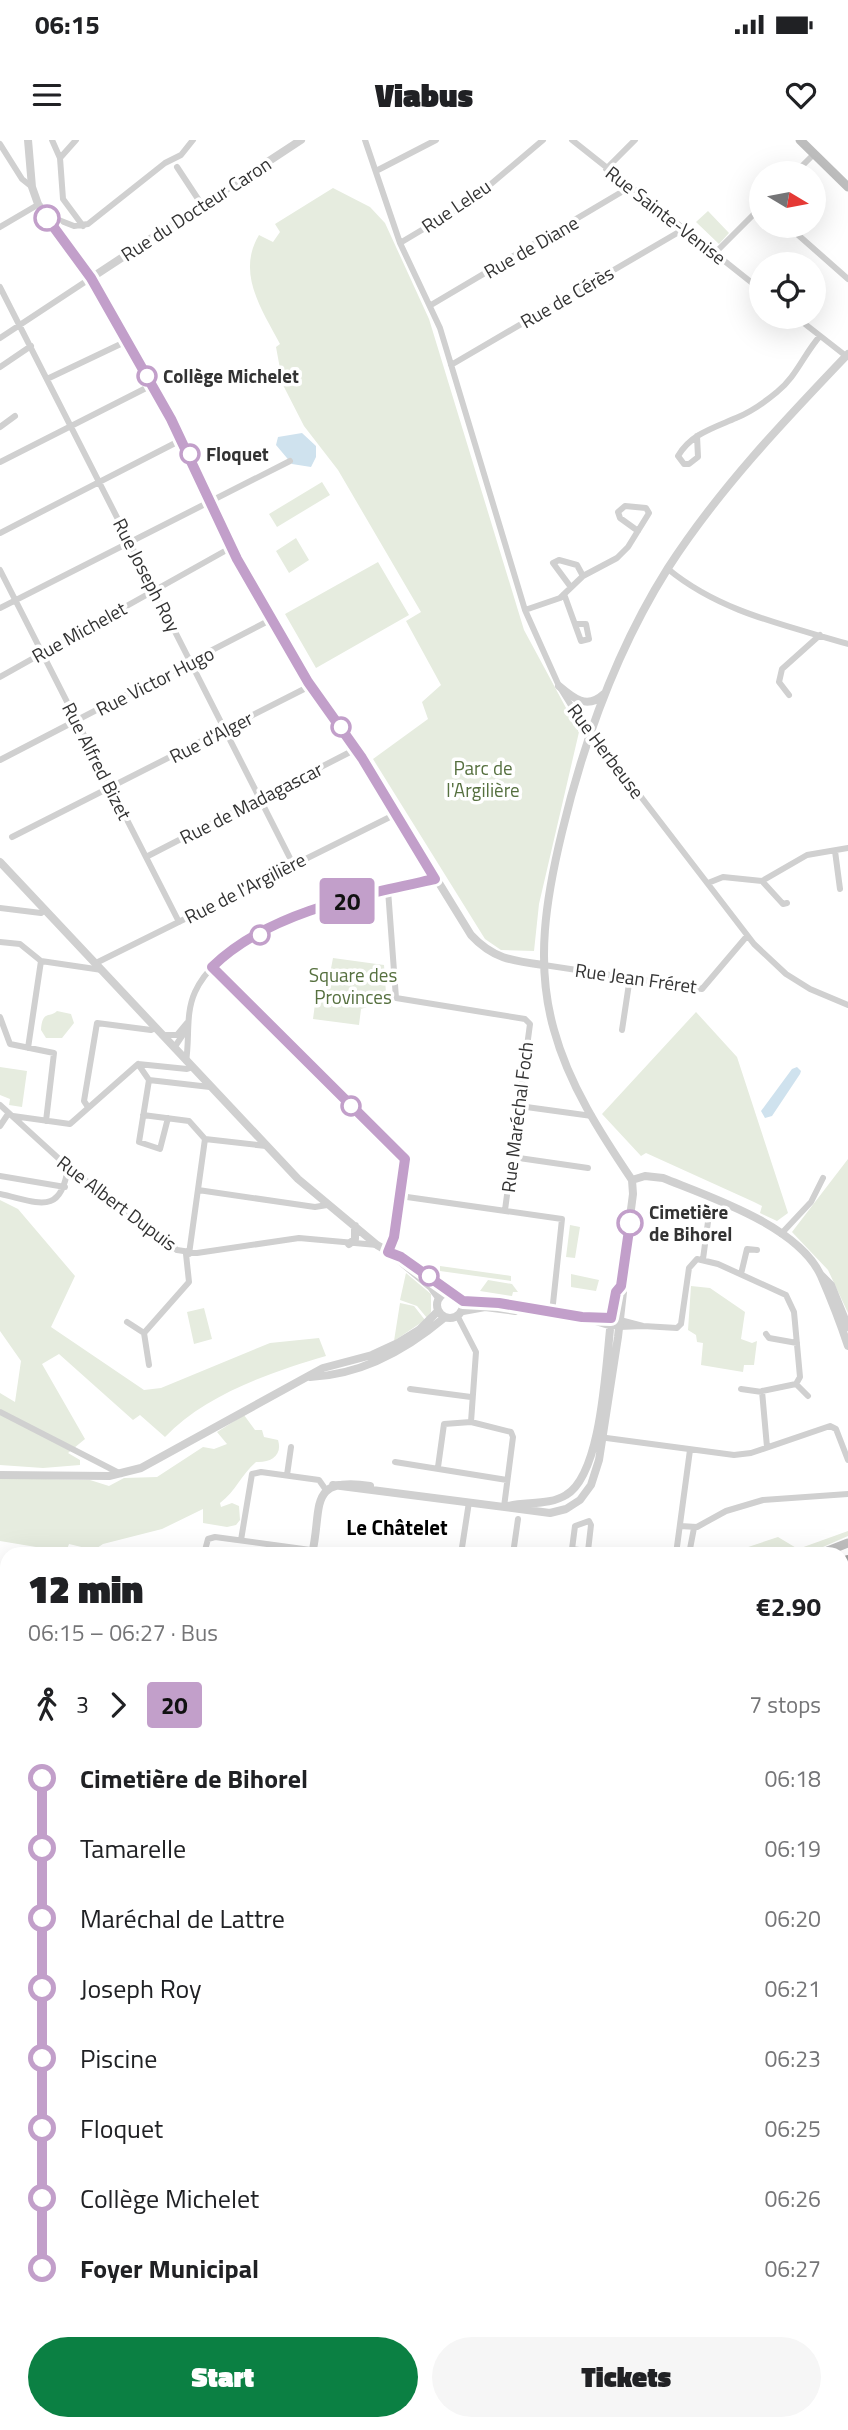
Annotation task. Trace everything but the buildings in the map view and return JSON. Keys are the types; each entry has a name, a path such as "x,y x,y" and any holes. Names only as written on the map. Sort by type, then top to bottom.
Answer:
{"main road":[{"path":"800,140 848,187"}],"street":[{"path":"28,140 32,187 45,215 91,278 183,439 232,547 310,685 356,750 435,879 483,948 500,958 544,965"},
{"path":"52,140 60,158 63,199 83,226"},
{"path":"60,158 76,140"},
{"path":"83,226 165,163 181,155 193,140"},
{"name":"Rue du Docteur Caron","path":"91,278 301,140"},
{"name":"Rue Herbeuse","path":"365,140 400,243 431,305 525,610 559,686 590,736 625,776 747,936 786,974 810,989 848,1005"},
{"path":"376,171 436,140"},
{"name":"Rue Leleu","path":"400,243 472,200 543,140"},
{"name":"Rue Sainte-Venise","path":"572,140 749,280"},
{"path":"606,169 635,140"},
{"path":"0,144 22,179 32,187"},
{"path":"807,161 814,154"},
{"path":"177,167 202,205"},
{"name":"Rue de Diane","path":"431,305 631,187"},
{"path":"0,227 34,207"},
{"path":"45,215 83,226"},
{"path":"715,253 749,219"},
{"name":"Rue de Cérès","path":"451,365 684,229"},
{"path":"802,238 848,279"},
{"path":"0,338 91,278"},
{"name":"Rue Joseph Roy","path":"0,287 3,300 31,346 293,864"},
{"path":"241,1540 252,1474 259,1472 320,1480 330,1488 360,1485 457,1497 466,1502 503,1507 555,1500 570,1493 584,1474 599,1437 615,1323 616,1292 621,1286 633,1202 632,1180 572,1080 553,1029 544,965 544,932 552,879 590,736 606,692 668,569 748,460 847,355 811,329"},
{"path":"696,436 718,423 738,418 775,394 795,375 803,355 820,336"},
{"path":"47,379 127,341"},
{"path":"0,368 31,346"},
{"path":"1,459 152,385"},
{"path":"0,427 15,416"},
{"path":"0,533 183,439"},
{"path":"0,608 290,461"},
{"path":"525,610 564,594 583,576 617,558 638,531 649,513 646,508 625,506 618,512 620,518 638,531"},
{"name":"Rue Michelet","path":"0,677 232,547"},
{"path":"570,586 552,563 559,560 577,565 583,576"},
{"path":"668,569 693,589 730,608 848,644"},
{"name":"Rue Alfred Bizet","path":"0,570 178,922"},
{"path":"564,594 575,624"},
{"name":"Rue Victor Hugo","path":"0,760 272,620"},
{"path":"789,695 779,682 782,669 820,635"},
{"name":"Rue d'Alger","path":"12,837 310,685"},
{"path":"559,686 576,700 584,702 594,701 606,692"},
{"name":"Rue de Madagascar","path":"146,857 356,750"},
{"name":"Rue de l'Argilière","path":"99,967 178,922 396,814"},
{"path":"708,883 723,877 762,881 807,855 848,848"},
{"path":"835,851 840,889"},
{"path":"0,862 210,1087 327,1205 377,1245 422,1271 448,1292 458,1294 463,1301 461,1314 476,1352 471,1422"},
{"path":"174,1048 185,1035 194,996 212,967 238,947 277,926 324,908 435,879"},
{"path":"762,881 783,904 787,903"},
{"name":"Rue Maréchal Foch","path":"388,890 396,998 526,1019 530,1024 505,1210"},
{"path":"0,908 41,913 45,910"},
{"name":"Rue Jean Fréret","path":"544,965 702,989 747,936"},
{"path":"0,942 20,944 41,961 99,967"},
{"path":"28,1048 41,961"},
{"path":"212,967 405,1159 391,1253"},
{"path":"622,1030 630,977"},
{"path":"0,1017 10,1044 54,1053 46,1121"},
{"path":"162,1035 177,1035 188,1022"},
{"path":"188,1022 190,1064"},
{"path":"88,1107 84,1101 97,1023 151,1030 155,1028"},
{"path":"0,1126 10,1115 71,1124 138,1064 190,1064"},
{"path":"138,1064 149,1080 139,1142 160,1149 168,1118"},
{"path":"149,1080 210,1087"},
{"name":"Rue Albert Dupuis","path":"0,1105 68,1167 163,1243 188,1254 299,1238 377,1245"},
{"path":"519,1106 592,1116"},
{"path":"143,1115 189,1121 205,1139 267,1146"},
{"path":"144,1333 189,1282 188,1254 205,1139"},
{"path":"512,1157 588,1168"},
{"path":"0,1194 47,1204 58,1199 65,1187 68,1167"},
{"path":"0,1176 65,1187"},
{"path":"632,1180 645,1176 663,1178 769,1225 831,1285 848,1327"},
{"path":"781,1234 811,1202 823,1178"},
{"path":"198,1190 316,1207 327,1205"},
{"path":"400,1196 556,1217 563,1222 550,1313"},
{"path":"703,1259 710,1207"},
{"path":"349,1244 355,1239 355,1226"},
{"path":"741,1274 747,1249 757,1250"},
{"path":"391,1253 439,1298 441,1314"},
{"path":"463,1301 499,1303 615,1323 673,1329 679,1326 690,1265 703,1259 786,1295 794,1312 800,1377 796,1384 762,1392 741,1390"},
{"path":"821,1275 848,1346"},
{"path":"439,1298 448,1292"},
{"path":"0,1475 78,1477 121,1474 161,1459 323,1368 372,1355 398,1343 441,1314 461,1314 485,1307 544,1315 550,1313"},
{"path":"127,1322 144,1333 149,1365"},
{"path":"766,1334 769,1338 797,1343"},
{"path":"796,1384 808,1396"},
{"path":"410,1389 471,1397"},
{"path":"762,1392 767,1447"},
{"path":"0,1412 102,1461 121,1474"},
{"path":"438,1467 444,1424 471,1422 512,1433 503,1507"},
{"path":"599,1437 734,1455 830,1426 836,1429 848,1460"},
{"path":"286,1475 290,1447"},
{"path":"677,1547 690,1450"},
{"path":"396,1462 507,1480"},
{"path":"314,1547 320,1505 330,1488"},
{"path":"680,1526 694,1528 726,1511 763,1500 848,1494"},
{"path":"462,1547 466,1502"},
{"path":"514,1547 518,1519"},
{"path":"572,1547 575,1526 589,1521 592,1523 589,1547"},
{"path":"691,1547 694,1528"},
{"path":"205,1547 206,1542 212,1537 283,1547"}],"green space":[{"name":"Parc de l'Argilière","path":"333,188 370,207 385,223 429,319 524,630 579,732 539,904 534,951 501,950 485,939 373,759 428,719 422,702 441,685 406,621 421,612 338,470 304,426 283,385 276,347 280,344 259,305 250,263 259,235 273,242 280,232 275,224"},
{"path":"708,211 729,233 719,244 696,222"},
{"path":"322,482 330,495 277,527 269,514"},
{"path":"296,538 309,560 289,573 276,551"},
{"path":"378,562 409,615 316,668 285,614"},
{"name":"Square des Provinces","path":"333,958 384,965 386,993 390,999 361,1009 359,1025 313,1019 317,989 328,984"},
{"path":"57,1011 71,1014 74,1023 62,1038 46,1038 41,1030 43,1020"},
{"path":"696,1012 737,1057 788,1213 777,1221 760,1213 762,1206 754,1202 646,1153 641,1156 602,1114"},
{"path":"0,1067 27,1071 22,1107 9,1105 10,1099 0,1095"},
{"path":"848,1159 848,1313 828,1270 792,1232"},
{"path":"0,1200 18,1209 75,1276 51,1327 144,1390 161,1388 270,1343 319,1338 326,1356 283,1369 219,1397 181,1422 165,1437 140,1415 133,1420 59,1354 42,1364 85,1439 68,1453 80,1460 80,1465 43,1468 0,1465 0,1393 15,1402 21,1361 0,1331"},
{"path":"570,1225 580,1227 575,1258 566,1257"},
{"path":"440,1266 511,1276 511,1281 440,1271"},
{"path":"406,1273 431,1294 431,1312 427,1318 417,1306 400,1300"},
{"path":"571,1274 599,1280 596,1291 571,1287"},
{"path":"488,1280 512,1284 518,1292 513,1292 512,1296 480,1291"},
{"path":"691,1286 710,1288 745,1312 741,1339 752,1343 757,1341 754,1365 744,1365 743,1372 701,1365 703,1343 697,1342 696,1335 688,1330"},
{"path":"400,1303 414,1306 425,1320 394,1341"},
{"path":"204,1308 212,1339 194,1344 187,1312"},
{"path":"244,1415 255,1430 262,1430 264,1437 278,1440 277,1454 266,1461 256,1462 220,1503 221,1507 232,1503 239,1506 240,1520 236,1525 227,1527 203,1523 203,1509 162,1529 98,1547 69,1544 68,1547 36,1547 0,1541 0,1478 90,1480 109,1486 124,1478 157,1477 203,1447 214,1449 227,1444 217,1432"},
{"path":"848,1531 848,1536 823,1547 804,1547"},
{"path":"778,1537 795,1547 748,1547"}],"water":[{"path":"302,433 316,446 316,457 311,467 292,464 276,445 278,437"},
{"path":"797,1067 801,1071 800,1074 772,1116 765,1118 761,1111 792,1069"}],"bus line":[{"name":"20","path":"47,218 91,278 183,439 237,559 308,682 362,758 435,879 364,896 297,918 238,947 212,967 405,1159 393,1243 388,1252 401,1257 440,1283 448,1292 458,1294 463,1301 499,1303 582,1317 591,1315 611,1318 616,1292 621,1286 630,1223"}],"place":[{"name":"Collège Michelet","path":"147,376"},
{"name":"Floquet","path":"190,454"},
{"name":"Cimetière de Bihorel","path":"630,1223"}],"district":[{"name":"Le Châtelet","path":"397,1528"}]}
